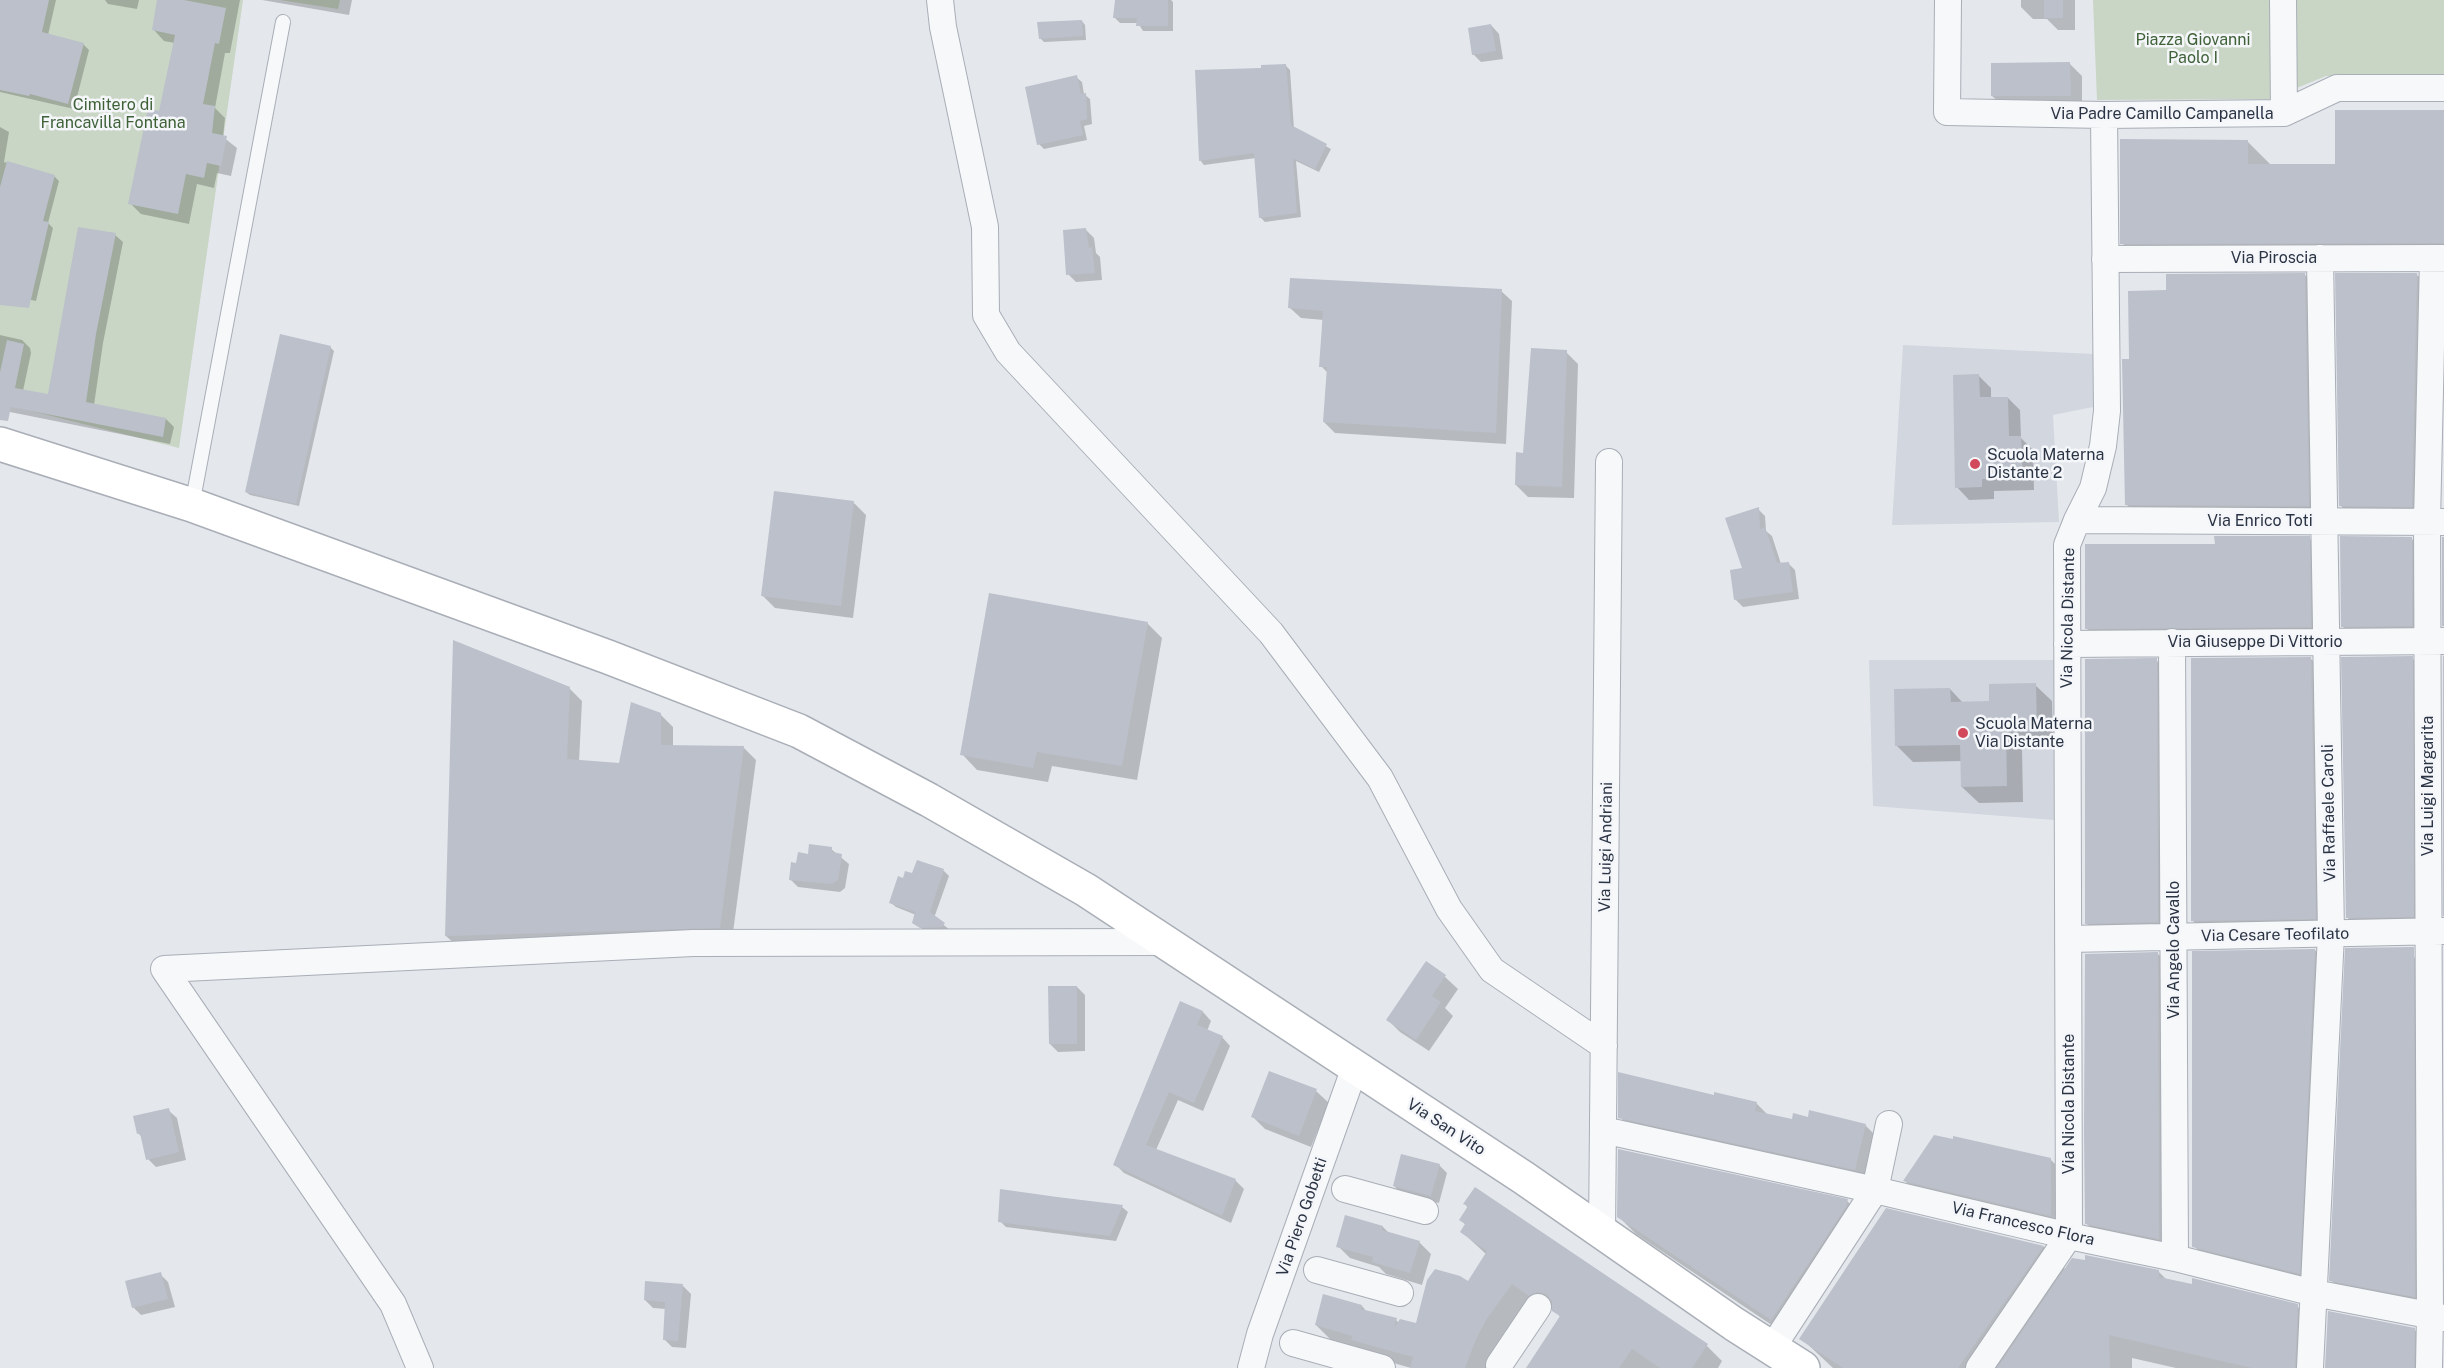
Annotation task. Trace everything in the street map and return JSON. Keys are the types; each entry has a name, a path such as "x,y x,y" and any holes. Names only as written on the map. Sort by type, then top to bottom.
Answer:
{"street":[{"path":"940,0 943,27 985,227 986,315 1008,352 1271,633 1380,778 1449,909 1492,970 1604,1046"},
{"name":"Via Padre Camillo Campanella","path":"1948,0 1947,112 2104,115 2284,113 2337,88 2444,88"},
{"path":"2283,0 2284,113"},
{"name":"Via Nicola Distante","path":"2069,1236 2067,545 2093,488 2103,446 2107,411 2104,115"},
{"name":"Via Raffaele Caroli","path":"2310,1368 2331,934 2320,258"},
{"name":"Via Piroscia","path":"2105,259 2438,258"},
{"name":"Via Luigi Margarita","path":"2429,1368 2437,1317 2435,522 2438,258"},
{"name":"Via San Vito","path":"0,444 192,505 608,657 799,731 930,800 1086,890 1355,1067 1803,1368"},
{"name":"Via Luigi Andriani","path":"1602,1232 1609,462"},
{"name":"Via Enrico Toti","path":"2077,520 2435,522"},
{"name":"Via Giuseppe Di Vittorio","path":"2067,644 2436,641"},
{"name":"Via Angelo Cavallo","path":"2172,642 2175,1258"},
{"name":"Via Cesare Teofilato","path":"2069,939 2436,932"},
{"path":"420,1368 393,1305 164,969 693,943 1165,942"},
{"name":"Via Piero Gobetti","path":"1251,1368 1260,1334 1355,1067"},
{"path":"1772,1348 1875,1190 1889,1124"},
{"name":"Via Francesco Flora","path":"1603,1130 2175,1258 2314,1293 2437,1317"},
{"path":"1345,1189 1425,1211"},
{"path":"1979,1368 2069,1236"},
{"path":"1317,1270 1400,1293"},
{"path":"1500,1367 1538,1306"},
{"path":"1293,1343 1382,1368"}],"lane":[{"path":"192,505 284,22"}],"shaded area":[{"name":"Scuola Materna Distante 2","path":"1903,345 2094,354 2103,405 2053,415 2059,522 1892,525"},
{"name":"Scuola Materna Via Distante","path":"1869,660 2056,660 2054,820 1873,806"}],"green space":[{"name":"Cimitero di Francavilla Fontana","path":"0,0 243,0 179,448 0,403"},
{"path":"280,0 340,0 338,9"},
{"name":"Piazza Giovanni Paolo I","path":"2093,0 2444,0 2444,75 2326,76 2270,99 2097,100"}],"building":[{"path":"0,0 49,0 42,32 84,43 68,104 30,94 29,96 0,90"},
{"path":"157,0 184,0 226,8 219,44 215,43 203,104 215,106 212,133 227,136 221,166 207,163 204,178 186,174 178,214 128,204 148,108 159,111 175,35 152,30"},
{"path":"1115,0 1168,0 1168,26 1136,26 1137,18 1113,18"},
{"path":"2044,0 2063,0 2063,18 2044,18"},
{"path":"1082,20 1083,36 1039,39 1037,22"},
{"path":"1491,24 1496,51 1472,55 1468,28"},
{"path":"2070,62 2071,96 1991,96 1991,63"},
{"path":"1286,64 1291,125 1327,144 1315,169 1293,158 1297,213 1259,218 1254,153 1199,161 1195,70 1261,68 1261,65"},
{"path":"1077,75 1081,94 1086,93 1087,119 1080,121 1083,135 1037,145 1025,87"},
{"path":"2335,110 2444,110 2444,243 2120,244 2120,139 2248,140 2248,164 2335,164"},
{"path":"7,161 55,175 43,221 49,222 29,308 0,305 0,187"},
{"path":"78,227 116,233 96,334 86,402 166,418 163,437 11,407 8,421 0,420 0,372 7,340 24,344 15,388 48,394"},
{"path":"1086,228 1089,248 1092,247 1095,273 1066,275 1063,230"},
{"path":"2305,273 2309,506 2125,505 2122,359 2129,359 2128,291 2166,290 2166,274"},
{"path":"2335,273 2417,273 2412,507 2339,506"},
{"path":"1290,278 1502,289 1496,433 1323,422 1327,367 1319,367 1323,311 1288,308"},
{"path":"280,334 331,346 296,504 245,492"},
{"path":"1531,348 1567,350 1562,487 1515,485 1516,452 1523,453"},
{"path":"1979,374 1980,397 2008,397 2009,436 2021,436 2023,478 1982,479 1982,487 1955,488 1953,375"},
{"path":"774,491 854,501 841,606 761,596"},
{"path":"1759,507 1760,529 1765,527 1777,563 1789,562 1793,592 1734,600 1730,570 1742,568 1725,518"},
{"path":"2214,536 2310,536 2311,627 2085,629 2085,544 2215,544"},
{"path":"2340,536 2412,537 2412,626 2341,627"},
{"path":"2442,537 2444,537 2444,626 2442,626"},
{"path":"989,593 1148,622 1122,766 1037,752 1033,768 960,755"},
{"path":"453,640 570,687 567,759 619,763 631,702 661,713 661,745 744,746 720,928 445,936"},
{"path":"2413,656 2414,917 2346,918 2341,657"},
{"path":"2444,656 2444,916 2443,916"},
{"path":"2311,657 2316,919 2191,921 2191,658"},
{"path":"2157,658 2158,922 2085,924 2085,659"},
{"path":"2036,683 2037,732 2006,732 2007,786 1961,787 1960,745 1895,746 1894,689 1950,688 1951,702 1989,701 1989,684"},
{"path":"809,844 832,847 832,852 842,854 838,880 831,884 789,880 791,862 796,863 798,852 808,854"},
{"path":"917,860 944,869 930,912 945,923 942,927 920,928 912,923 915,912 889,903 898,876 903,878 905,871 912,873"},
{"path":"2414,947 2415,1297 2329,1281 2345,948"},
{"path":"2315,949 2300,1274 2192,1247 2192,951"},
{"path":"2158,952 2159,1239 2085,1224 2084,1132 2085,954"},
{"path":"1426,961 1446,975 1432,996 1441,1002 1416,1040 1386,1020"},
{"path":"1048,986 1077,986 1077,1044 1049,1044"},
{"path":"1180,1001 1203,1011 1197,1025 1223,1036 1194,1103 1169,1092 1146,1145 1236,1179 1222,1216 1113,1165"},
{"path":"1269,1071 1317,1089 1299,1136 1251,1117"},
{"path":"1618,1072 1714,1095 1714,1092 1757,1102 1755,1111 1792,1119 1793,1113 1808,1117 1809,1110 1866,1124 1855,1170 1618,1118"},
{"path":"169,1108 179,1152 146,1160 140,1133 137,1134 133,1116"},
{"path":"1934,1135 1953,1139 1953,1136 2051,1158 2051,1216 1903,1181"},
{"path":"1618,1149 1848,1199 1846,1207 1771,1320 1617,1217"},
{"path":"1401,1154 1440,1164 1431,1196 1393,1186"},
{"path":"1475,1187 1708,1344 1692,1368 1660,1368 1632,1349 1619,1368 1526,1368 1560,1316 1552,1311 1552,1301 1546,1294 1538,1292 1529,1296 1512,1284 1486,1320 1465,1368 1410,1368 1413,1357 1351,1340 1352,1336 1315,1325 1323,1294 1362,1305 1361,1309 1397,1318 1394,1328 1400,1319 1416,1323 1427,1280 1435,1269 1460,1276 1468,1281 1487,1251 1460,1232 1465,1224 1459,1220 1468,1206 1463,1204"},
{"path":"1000,1189 1123,1205 1110,1236 998,1222"},
{"path":"1886,1208 2044,1246 1958,1368 1843,1368 1799,1339"},
{"path":"1345,1215 1383,1226 1382,1230 1420,1241 1410,1273 1372,1262 1373,1257 1336,1247"},
{"path":"2085,1255 2159,1270 2159,1277 2192,1284 2192,1278 2298,1304 2295,1368 2252,1368 2109,1335 2110,1368 1997,1368 2072,1258 2085,1260"},
{"path":"161,1272 168,1299 132,1308 125,1281"},
{"path":"645,1281 683,1284 678,1341 663,1340 665,1302 644,1300"},
{"path":"2328,1311 2415,1328 2414,1368 2325,1368"}],"place":[{"name":"Scuola Materna Distante 2","path":"1975,464"},
{"name":"Scuola Materna Via Distante","path":"1963,733"}]}
